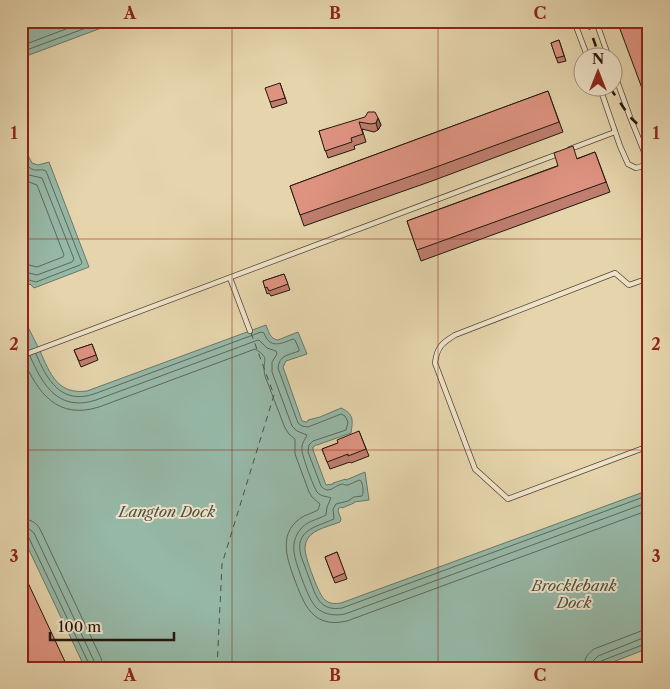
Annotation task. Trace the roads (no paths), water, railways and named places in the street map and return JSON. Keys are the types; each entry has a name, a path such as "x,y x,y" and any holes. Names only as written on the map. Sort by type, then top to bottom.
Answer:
{"lane":[{"path":"574,21 584,48"},
{"path":"596,21 605,48"},
{"path":"603,98 628,164 636,168 649,164 622,95"},
{"path":"21,356 615,132"},
{"path":"649,278 629,285 614,273 455,335 442,343 436,354 435,363 475,469 508,499 649,446"},
{"path":"230,278 250,331"}],"water":[{"path":"21,21 120,21 21,58"},
{"name":"Langton Dock","path":"21,142 32,163 38,165 49,162 89,267 34,288 30,284 25,288 22,306 24,319 47,368 62,386 69,390 87,391 266,325 271,337 278,340 298,332 307,354 286,361 283,367 302,421 307,422 341,408 352,418 351,433 313,447 326,485 346,480 365,472 369,500 354,502 339,508 340,522 318,530 307,540 305,549 307,560 316,584 325,600 341,603 649,490 649,648 597,668 85,668 21,533"}],"railway":[{"path":"587,21 596,48"},
{"path":"617,98 630,117 649,135"}],"water label":[{"name":"Brocklebank Dock","path":"574,594"}]}
